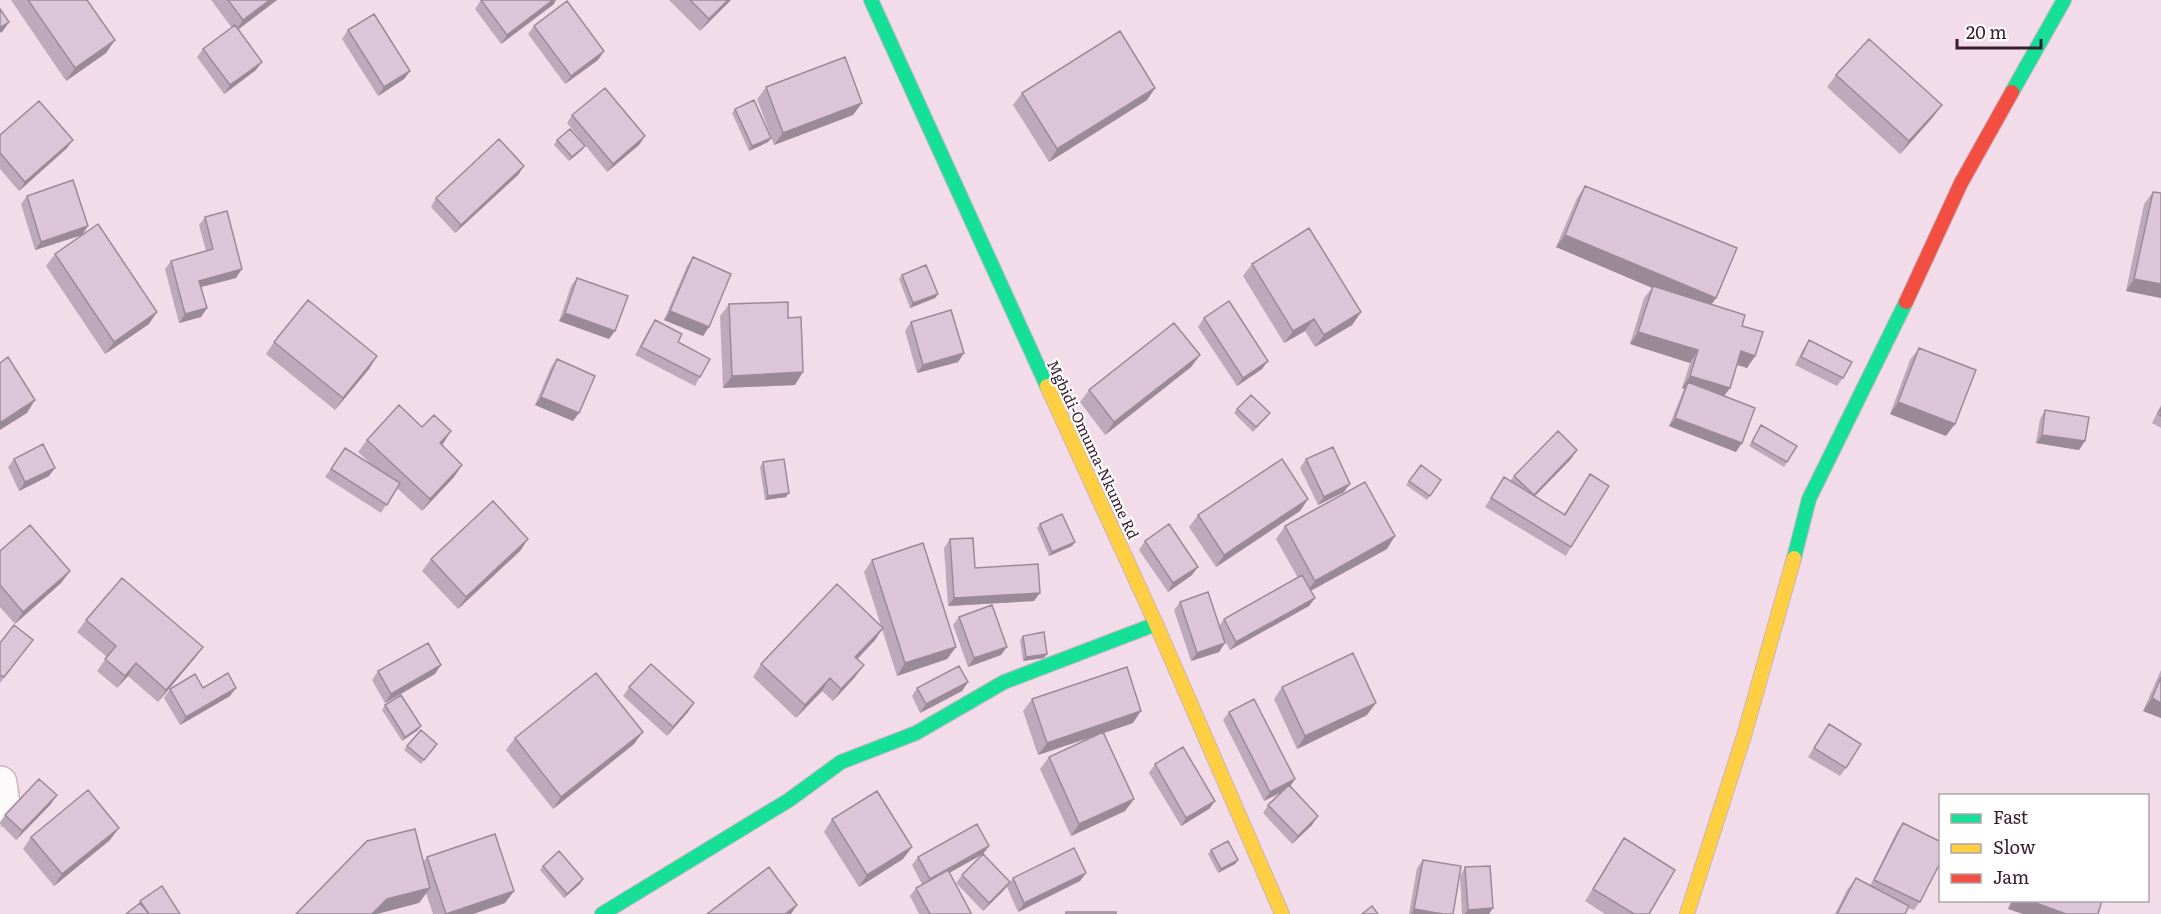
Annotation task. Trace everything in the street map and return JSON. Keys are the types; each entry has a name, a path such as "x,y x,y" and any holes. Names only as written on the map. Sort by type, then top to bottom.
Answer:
{"street":[{"name":"Mgbidi-Omuma-Nkume Rd","path":"870,0 1156,624 1282,914"},
{"path":"1687,914 1744,736 1809,499 1896,323 1961,183 2064,0"},
{"path":"602,914 789,800 841,762 916,734 1004,682 1156,624"},
{"path":"0,783 3,804 0,809"}],"building":[{"path":"28,0 87,0 115,40 75,68"},
{"path":"228,0 270,0 243,20"},
{"path":"481,0 553,0 507,35"},
{"path":"690,0 728,0 709,19"},
{"path":"567,1 604,51 571,76 534,26"},
{"path":"0,9 9,22 0,28"},
{"path":"374,14 410,71 384,87 348,30"},
{"path":"235,25 262,62 230,85 203,49"},
{"path":"1120,31 1155,88 1057,149 1022,93"},
{"path":"1869,39 1942,105 1909,141 1836,75"},
{"path":"845,57 862,103 783,133 766,87"},
{"path":"605,88 645,136 613,164 572,115"},
{"path":"754,100 771,138 752,146 735,109"},
{"path":"39,101 73,140 25,182 0,153 0,135"},
{"path":"570,129 585,146 572,157 557,140"},
{"path":"499,139 524,166 461,225 436,198"},
{"path":"73,180 88,226 41,242 27,196"},
{"path":"1585,186 1737,248 1716,298 1565,235"},
{"path":"2153,192 2161,193 2161,284 2134,279"},
{"path":"227,211 242,269 199,281 207,308 185,314 171,261 213,249 205,217"},
{"path":"98,224 157,312 114,342 55,254"},
{"path":"1309,228 1361,312 1324,335 1314,319 1293,331 1252,264"},
{"path":"693,257 731,274 709,327 670,311"},
{"path":"926,265 938,294 913,303 902,275"},
{"path":"577,278 628,296 615,331 565,313"},
{"path":"1653,286 1745,315 1742,326 1763,332 1755,356 1741,351 1730,388 1690,376 1698,350 1638,332"},
{"path":"308,300 377,356 343,398 274,342"},
{"path":"1229,301 1268,361 1243,378 1204,318"},
{"path":"788,302 788,318 801,317 803,372 732,376 729,304"},
{"path":"951,310 964,353 923,365 911,322"},
{"path":"655,320 682,334 678,342 710,359 700,377 641,347"},
{"path":"1174,323 1200,355 1114,422 1089,390"},
{"path":"1809,340 1852,362 1843,378 1801,357"},
{"path":"1919,348 1976,370 1955,424 1898,402"},
{"path":"8,357 35,400 0,423 0,363"},
{"path":"557,359 595,376 579,413 541,397"},
{"path":"1688,382 1755,408 1742,443 1675,418"},
{"path":"1251,395 1270,413 1256,427 1237,409"},
{"path":"399,405 422,427 434,415 451,431 440,443 462,465 430,499 367,440"},
{"path":"2045,410 2089,417 2085,441 2042,435"},
{"path":"1761,425 1797,446 1787,462 1752,442"},
{"path":"1558,431 1577,450 1534,495 1514,476"},
{"path":"43,444 55,468 25,482 14,459"},
{"path":"1333,447 1350,484 1324,497 1306,459"},
{"path":"345,448 400,483 387,505 331,469"},
{"path":"784,459 789,493 768,496 763,462"},
{"path":"1282,459 1308,499 1224,555 1198,515"},
{"path":"1421,465 1441,480 1430,496 1409,481"},
{"path":"1590,474 1609,486 1571,547 1491,498 1504,477 1565,515"},
{"path":"1365,482 1395,536 1315,581 1285,526"},
{"path":"493,501 528,539 466,597 431,559"},
{"path":"1062,514 1075,542 1052,552 1040,524"},
{"path":"1169,524 1198,567 1173,583 1145,541"},
{"path":"30,525 70,571 23,612 0,585 0,551"},
{"path":"973,538 975,568 1038,564 1040,593 954,598 950,539"},
{"path":"923,543 956,647 905,663 872,560"},
{"path":"1302,575 1315,598 1236,642 1224,619"},
{"path":"122,578 203,647 166,690 136,663 125,676 105,659 116,646 86,620"},
{"path":"837,584 883,628 855,657 864,665 841,689 830,678 805,705 761,664"},
{"path":"1208,592 1225,643 1197,653 1180,602"},
{"path":"992,605 1007,647 974,658 959,617"},
{"path":"14,625 33,640 4,677 0,675 0,643"},
{"path":"1044,632 1047,654 1026,657 1023,636"},
{"path":"428,643 441,665 391,694 378,671"},
{"path":"1353,653 1376,703 1305,736 1282,687"},
{"path":"651,664 694,703 673,727 629,687"},
{"path":"959,666 968,682 926,704 917,688"},
{"path":"1127,667 1141,711 1047,743 1032,699"},
{"path":"228,673 236,688 186,717 170,689 195,674 203,688"},
{"path":"596,673 643,732 561,797 515,738"},
{"path":"2161,677 2161,703 2152,698"},
{"path":"401,695 421,726 405,737 385,705"},
{"path":"1254,699 1295,779 1270,792 1229,712"},
{"path":"1829,724 1861,744 1846,768 1814,748"},
{"path":"421,730 437,744 424,760 407,746"},
{"path":"1103,732 1134,799 1079,824 1049,757"},
{"path":"1183,747 1215,801 1186,818 1155,764"},
{"path":"39,779 57,795 22,831 5,815"},
{"path":"1289,785 1318,816 1298,836 1268,805"},
{"path":"88,790 119,828 62,874 31,837"},
{"path":"877,791 912,847 867,875 832,819"},
{"path":"1903,823 1939,841 1939,865 1920,902 1874,880"},
{"path":"977,824 989,846 930,879 918,857"},
{"path":"415,829 430,888 387,899 372,914 296,914 367,841"},
{"path":"495,834 514,891 446,914 427,857"},
{"path":"1624,838 1675,870 1649,914 1634,914 1593,889"},
{"path":"1228,841 1238,860 1221,869 1211,850"},
{"path":"1074,848 1086,873 1024,903 1013,878"},
{"path":"559,851 583,879 567,894 543,866"},
{"path":"983,854 1010,882 989,903 962,875"},
{"path":"1423,860 1461,866 1453,914 1414,909"},
{"path":"1490,866 1493,908 1468,910 1465,867"},
{"path":"769,867 797,905 785,914 707,914"},
{"path":"948,870 971,913 930,914 916,888"},
{"path":"1856,878 1909,906 1905,914 1837,914"},
{"path":"162,886 180,914 149,914 140,901"},
{"path":"2033,902 2101,902 2098,914 2066,914"},
{"path":"140,903 149,914 126,914"},
{"path":"1372,906 1378,914 1362,914"},
{"path":"1066,912 1116,912 1116,914 1066,914"}],"traffic: fast":[{"path":"871,0 1047,386"},
{"path":"2012,92 2064,0"},
{"path":"1794,558 1809,499 1906,302"},
{"path":"602,914 789,800 841,762 916,733 1004,682 1156,624"}],"traffic: slow":[{"path":"1047,386 1156,624 1282,914"},
{"path":"1687,914 1744,736 1794,558"}],"traffic: jam":[{"path":"1906,302 1961,183 2012,92"}]}
